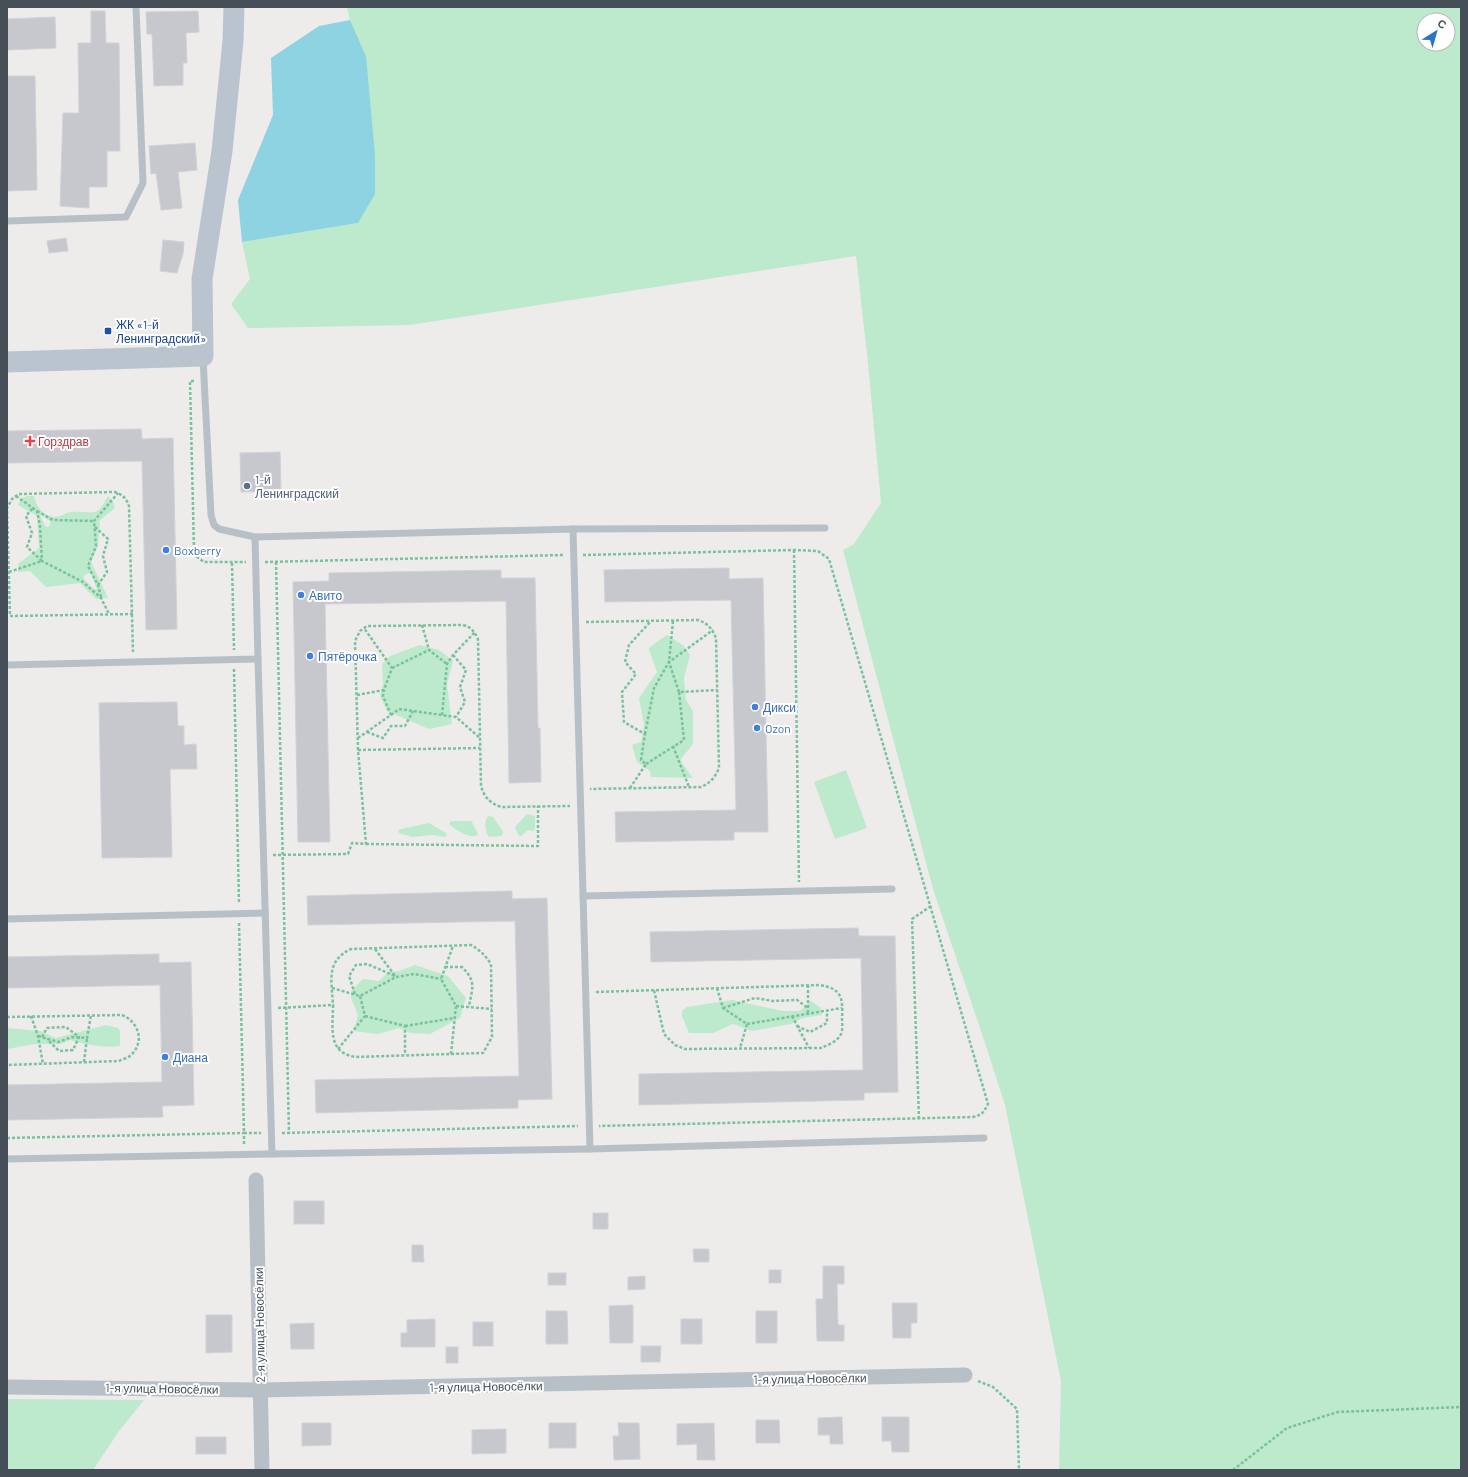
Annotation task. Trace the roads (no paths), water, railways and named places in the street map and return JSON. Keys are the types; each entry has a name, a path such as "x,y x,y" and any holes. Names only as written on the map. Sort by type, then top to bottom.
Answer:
{"street":[{"path":"7,362 203,356 202,279 222,151 233,41 234,7"},
{"name":"2-я улица Новосёлки","path":"256,1180 262,1470"},
{"name":"1-я улица Новосёлки","path":"7,1387 260,1390 965,1375"}],"lane":[{"path":"7,221 126,217 143,183 136,7"},
{"path":"203,356 211,515 214,525 219,529 255,537 573,529 825,528"},
{"path":"573,529 590,1150"},
{"path":"255,537 272,1154"},
{"path":"7,665 258,659"},
{"path":"583,896 892,889"},
{"path":"7,919 265,914"},
{"path":"7,1159 590,1150 984,1138"}],"water":[{"path":"350,20 366,56 375,155 375,194 358,223 242,242 238,200 273,115 271,58 319,26"}],"place":[{"name":"ЖК «1-й Ленинградский»","path":"108,331"},
{"name":"Горздрав","path":"30,441"},
{"name":"1-й Ленинградский","path":"247,486"},
{"name":"Boxberry","path":"166,550"},
{"name":"Авито","path":"301,595"},
{"name":"Пятёрочка","path":"310,656"},
{"name":"Дикси","path":"755,707"},
{"name":"Ozon","path":"757,728"},
{"name":"Диана","path":"165,1057"}]}
